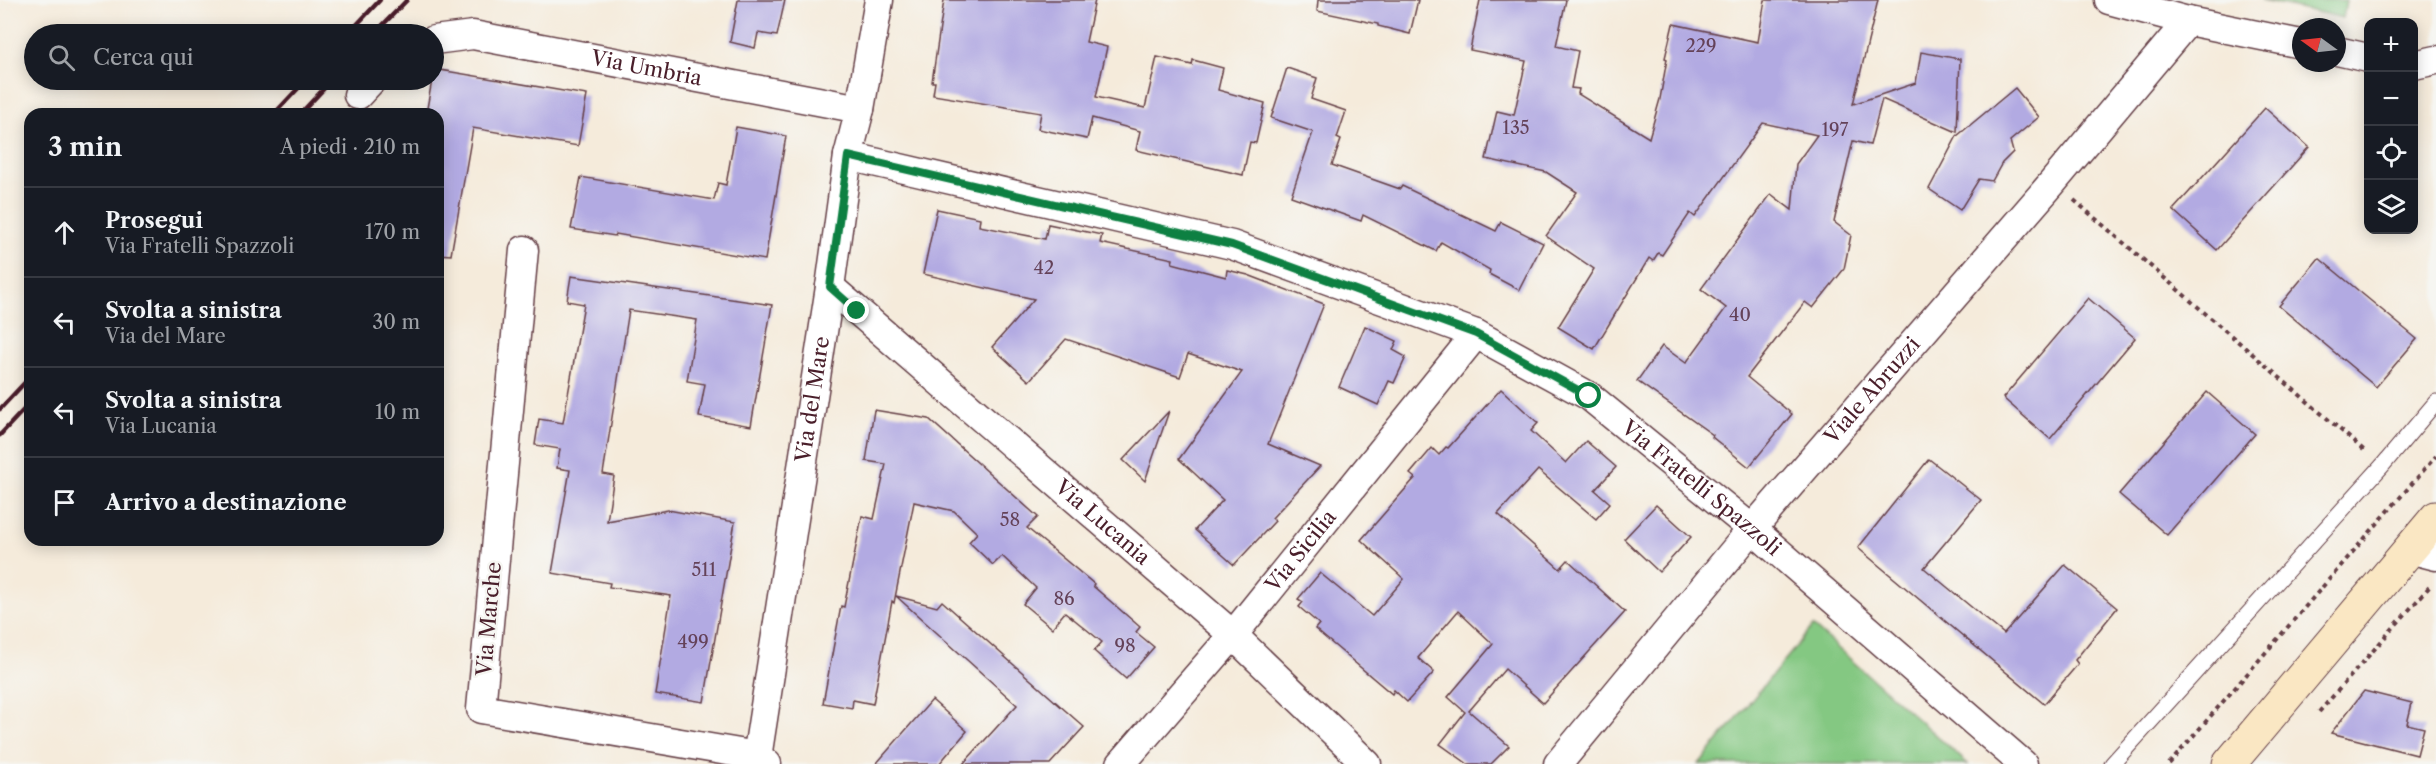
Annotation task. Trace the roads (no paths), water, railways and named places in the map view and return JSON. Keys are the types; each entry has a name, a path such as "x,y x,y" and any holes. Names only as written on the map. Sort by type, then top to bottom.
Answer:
{"main road":[{"path":"2236,762 2423,553 2436,518"}],"street":[{"name":"Via del Mare","path":"760,761 848,156 860,109 879,0"},
{"path":"2109,0 2187,21 2292,42"},
{"name":"Viale Abruzzi","path":"1558,764 1752,529 2053,182 2187,21"},
{"name":"Via Umbria","path":"444,39 473,35 860,109"},
{"path":"2346,53 2364,57"},
{"path":"2418,66 2436,60"},
{"path":"2418,68 2436,74"},
{"name":"Via Fratelli Spazzoli","path":"848,156 1232,245 1476,334 1589,396 1752,529 2024,764"},
{"name":"Via Marche","path":"525,250 481,709 760,761"},
{"name":"Via Lucania","path":"830,287 1233,635 1367,764"},
{"name":"Via Sicilia","path":"1121,764 1233,635 1476,334"}],"lane":[{"path":"2112,764 2382,466 2436,402"}],"railway":[{"path":"357,24 380,0"},
{"path":"384,24 407,0"},
{"path":"280,108 297,90"},
{"path":"306,108 323,90"},
{"path":"0,409 24,383"},
{"path":"0,435 24,409"}]}
